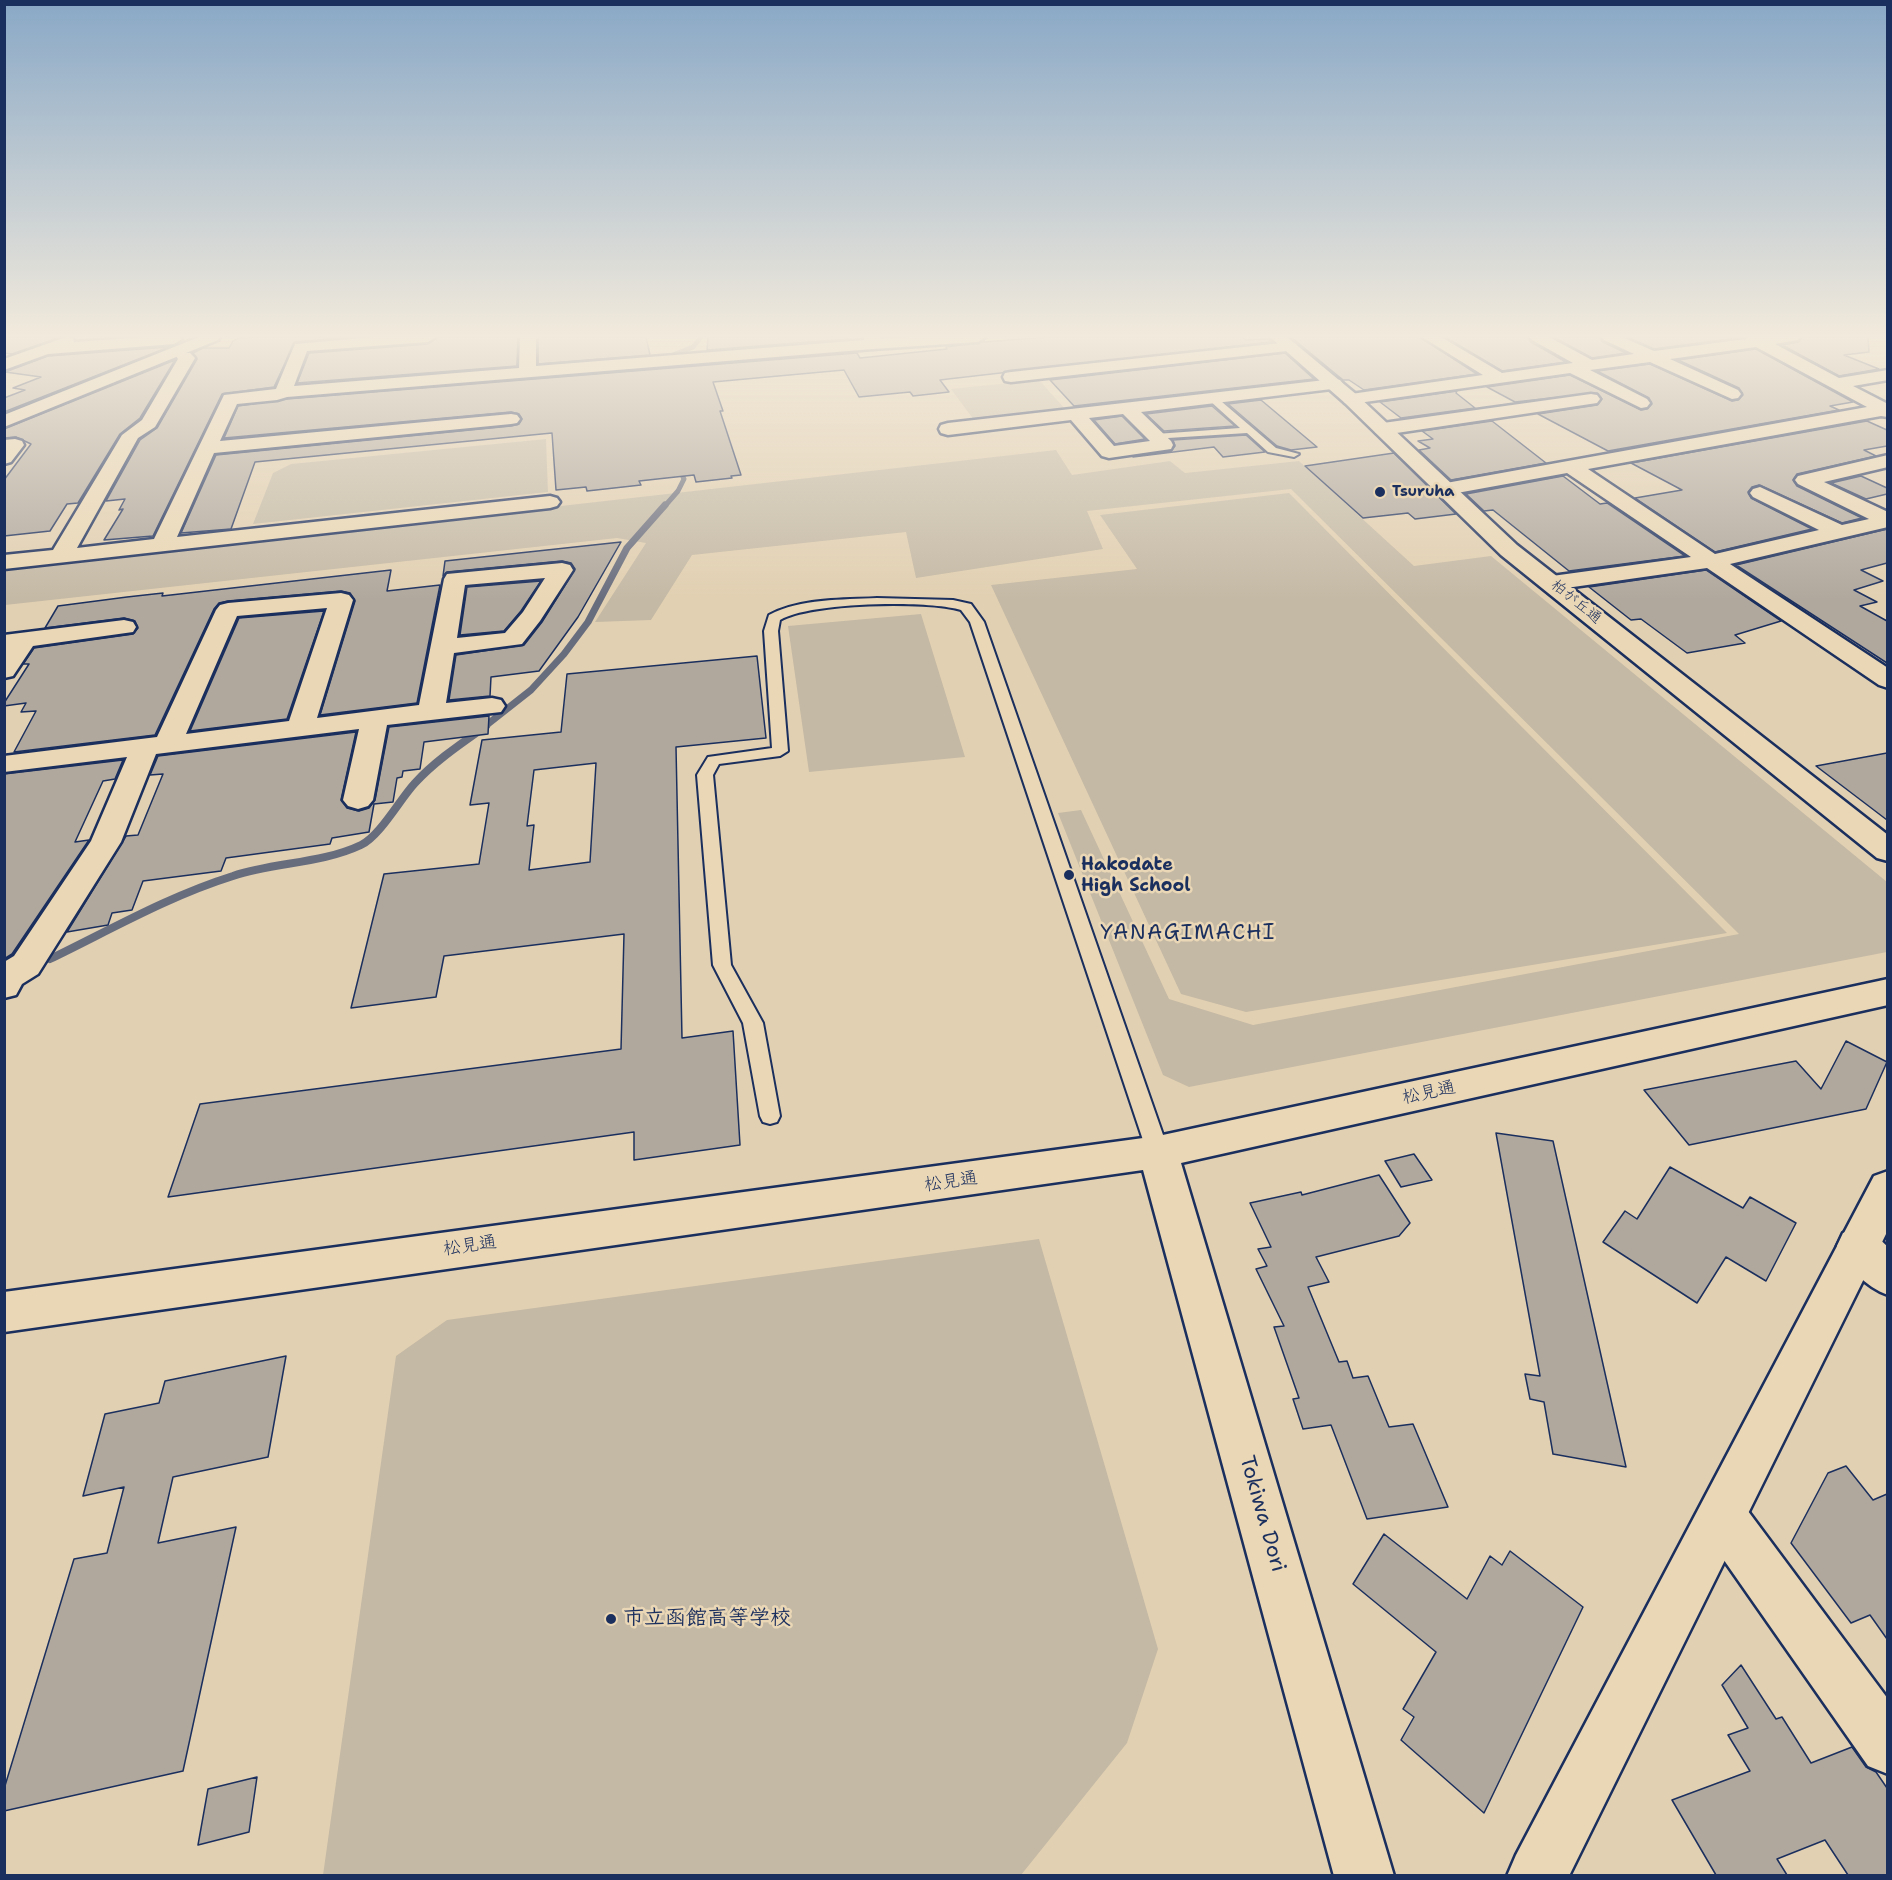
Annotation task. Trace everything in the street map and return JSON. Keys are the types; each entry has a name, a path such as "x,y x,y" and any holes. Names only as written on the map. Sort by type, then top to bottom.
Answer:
{"street":[{"path":"61,556 131,435 146,425"},
{"path":"162,545 218,425"},
{"path":"207,448 451,425"},
{"path":"948,429 984,425"},
{"path":"1085,425 1109,452 1164,445 1144,425"},
{"name":"柏が丘通","path":"1378,425 1509,550 1887,851"},
{"path":"1383,429 1413,425"},
{"path":"1446,489 1807,425"},
{"path":"4,446 15,445 4,458"},
{"path":"1887,461 1805,480 1887,520"},
{"path":"1571,466 1887,680"},
{"path":"1760,493 1840,532"},
{"path":"4,562 550,502"},
{"path":"1552,583 1712,561 1887,520"},
{"path":"431,712 455,579 562,570 532,616 513,639 443,647"},
{"path":"6,979 26,965 106,842 232,600 341,600 300,728"},
{"path":"4,671 14,641 124,627"},
{"path":"4,764 492,706"},
{"path":"358,800 375,719"},
{"name":"松見通","path":"4,1312 1158,1152 1887,992"},
{"name":"Tokiwa Dori","path":"1158,1152 1364,1875"},
{"path":"1537,1875 1722,1516 1873,1261 1887,1188"},
{"path":"1722,1516 1887,1746"}],"lane":[{"path":"1242,425 1272,450 1294,454"},
{"path":"1156,437 1248,430"},
{"path":"770,1116 753,1023 722,965 705,775 712,760 780,751 771,631 774,618 786,611 804,608 917,600 946,601 967,608 977,622 1158,1152"}],"shaded area":[{"path":"546,439 548,492 253,524 273,473 291,464"},
{"path":"1056,450 1072,475 1170,461 1185,473 1299,461 1414,566 1491,556 1887,882 1887,952 1189,1087 1163,1075 1058,813 1081,810 1169,999 1253,1025 1739,934 1291,489 1087,511 1103,549 916,578 906,532 692,555 651,620 595,622 646,543 617,538 5,605 4,569"},
{"path":"1289,493 1727,933 1246,1012 1181,994 991,585 1137,569 1100,515"},
{"path":"921,614 965,757 809,772 788,626"},
{"name":"市立函館高等学校","path":"1039,1239 1158,1649 1127,1743 1021,1875 323,1875 396,1356 447,1320"}],"building":[{"path":"15,425 132,425 120,434 78,503 67,504 50,531 4,536 4,480 31,444 16,437 4,438 4,429"},
{"path":"159,425 207,425 153,536 104,540 123,509 119,510 125,499 106,501 140,440"},
{"path":"230,425 370,425 224,438"},
{"path":"725,425 741,475 696,482 694,475 639,481 641,485 587,491 586,487 556,490 552,433 255,462 231,529 181,533 216,455 511,426"},
{"path":"1098,425 1131,425 1145,439 1115,444"},
{"path":"1157,425 1235,426 1164,431"},
{"path":"1252,425 1290,425 1317,447 1291,450 1277,446"},
{"path":"1466,425 1497,425 1546,463 1451,480 1419,450 1430,448 1418,441 1433,439 1422,431"},
{"path":"1558,425 1756,425 1608,451"},
{"path":"1846,425 1875,425 1887,430 1887,446 1864,450 1876,456 1797,474 1793,480 1797,486 1862,518 1842,523 1759,485 1752,487 1748,492 1751,498 1812,529 1715,552 1635,498 1682,490 1631,463"},
{"path":"1246,435 1265,452 1223,457 1214,447 1133,457 1171,451 1175,446 1173,440"},
{"path":"1394,453 1456,514 1415,519 1408,513 1363,518 1305,466"},
{"path":"1563,476 1600,504 1607,503 1685,556 1569,571 1493,510 1484,511 1466,494"},
{"path":"1861,476 1887,488 1887,494 1866,499 1831,483"},
{"path":"1887,529 1887,563 1861,570 1883,581 1854,590 1877,602 1860,606 1887,621 1887,663 1736,565"},
{"path":"621,542 578,617 539,671 491,677 490,696 449,700 456,655 524,645 542,622 575,569 571,563 562,561 447,572 443,576 445,561"},
{"path":"391,570 387,591 440,585 417,703 320,715 355,601 350,593 341,591 228,601 219,603 214,609 155,735 14,752 36,711 21,712 26,703 4,706 4,703 29,664 23,664 34,648 133,634 138,628 135,621 124,618 45,628 58,606"},
{"path":"1706,570 1781,621 1735,635 1745,643 1687,653 1641,619 1631,620 1589,587"},
{"path":"541,581 504,631 460,635 467,587"},
{"path":"324,611 287,719 190,731 239,618"},
{"path":"757,656 766,738 676,747 682,1038 733,1031 740,1145 634,1160 634,1132 168,1197 200,1104 621,1049 624,934 444,956 436,997 351,1008 384,874 479,864 489,803 470,805 482,740 561,732 567,674","holes":["596,763 590,862 529,870 534,825 527,826 534,770"]},
{"path":"489,716 488,734 424,742 420,769 403,771 402,777 397,778 393,802 374,804 369,832 332,838 330,844 226,858 221,871 143,881 132,910 112,913 108,925 67,932 126,836 138,835 163,774 150,775 158,756 356,732 341,800 347,808 359,811 369,808 375,800 389,727"},
{"path":"1887,753 1887,820 1816,766"},
{"path":"123,760 115,779 103,781 75,842 89,840 12,954 4,959 4,774"},
{"path":"1846,1041 1887,1062 1866,1109 1689,1145 1644,1090 1796,1061 1821,1089"},
{"path":"1496,1133 1553,1141 1626,1467 1553,1454 1544,1402 1530,1399 1525,1374 1540,1376"},
{"path":"1414,1154 1432,1180 1401,1187 1385,1161"},
{"path":"1670,1167 1743,1208 1750,1197 1796,1223 1766,1281 1726,1257 1697,1303 1603,1242 1625,1211 1637,1219"},
{"path":"1379,1175 1410,1223 1399,1236 1316,1257 1329,1282 1308,1287 1339,1362 1347,1361 1353,1378 1368,1376 1389,1427 1413,1424 1448,1507 1367,1519 1331,1425 1303,1429 1293,1399 1299,1398 1274,1327 1284,1326 1256,1269 1267,1266 1258,1249 1271,1247 1250,1203 1301,1192 1302,1195"},
{"path":"286,1356 268,1457 173,1477 158,1543 236,1527 183,1771 4,1811 4,1789 74,1559 107,1553 124,1487 83,1496 105,1414 159,1403 165,1381"},
{"path":"1846,1466 1873,1500 1887,1494 1887,1639 1870,1615 1851,1623 1791,1543 1828,1473"},
{"path":"1384,1534 1467,1599 1490,1556 1502,1565 1510,1551 1583,1607 1484,1813 1401,1740 1414,1717 1403,1709 1436,1652 1353,1584"},
{"path":"1741,1665 1776,1719 1782,1717 1811,1763 1852,1747 1866,1767 1876,1772 1887,1788 1887,1875 1848,1875 1825,1840 1777,1859 1787,1875 1716,1875 1672,1800 1750,1771 1728,1735 1748,1728 1722,1685"},
{"path":"257,1777 249,1832 198,1845 208,1789"}],"waterway":[{"path":"664,507 678,491 684,479 678,466"},
{"path":"484,727 531,690 564,654 588,622 627,548 665,505"},
{"path":"50,959 163,903 209,884 249,871 330,856 361,845 375,834 409,790 431,767 486,726"}],"place":[{"name":"Tsuruha","path":"1380,492"},
{"name":"Hakodate High School","path":"1069,875"},
{"name":"市立函館高等学校","path":"611,1619"}],"district":[{"name":"YANAGIMACHI","path":"1188,934"}]}
